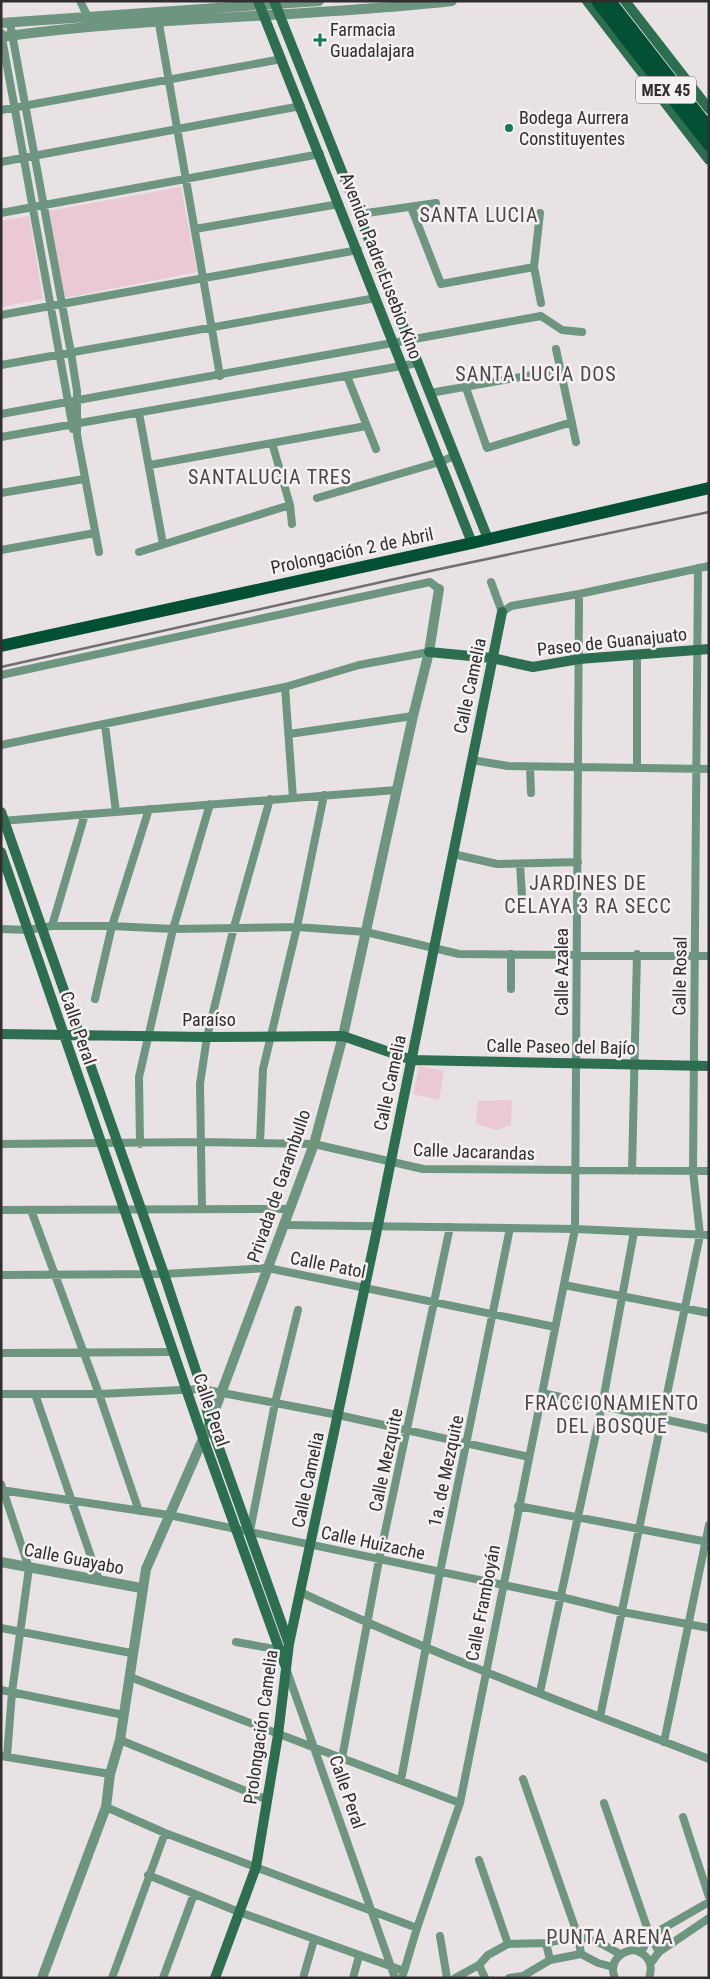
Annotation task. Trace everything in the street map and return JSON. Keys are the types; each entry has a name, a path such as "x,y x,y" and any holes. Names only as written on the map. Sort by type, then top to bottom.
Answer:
{"main road":[{"path":"587,1 709,160"},
{"name":"MEX 45","path":"597,1 627,31 709,128"},
{"name":"MEX 45","path":"610,1 627,31 709,145"},
{"path":"625,1 709,109"},
{"name":"Avenida Padre Eusebio Kino","path":"259,3 472,543"},
{"name":"Avenida Padre Eusebio Kino","path":"274,3 360,214 488,539"},
{"name":"Prolongación 2 de Abril","path":"1,646 472,543 709,488"},
{"name":"Calle Camelia","path":"300,1592 391,1162 502,612"},
{"name":"Paseo de Guanajuato","path":"429,652 492,658 532,667 579,659 704,649"},
{"name":"Calle Peral","path":"2,818 47,927 80,1035 164,1274 202,1389 210,1423 250,1531 284,1647 286,1670"},
{"name":"Calle Peral","path":"1,852 203,1438 237,1531 284,1647"},
{"name":"Paraíso","path":"1,1034 208,1037 343,1036 412,1060"},
{"name":"Calle Paseo del Bajío","path":"412,1060 576,1065 709,1066"},
{"name":"Prolongación Camelia","path":"284,1647 300,1592"},
{"name":"Prolongación Camelia","path":"216,1978 256,1867 278,1735 286,1670"}],"street":[{"path":"80,1 88,17"},
{"path":"4,36 259,3 319,1"},
{"path":"99,552 77,435 67,403 15,108 4,36 6,23 88,17 279,16 452,1"},
{"path":"607,29 608,18 615,12 626,11 634,13"},
{"path":"158,17 220,376"},
{"path":"4,36 25,105 60,304 71,353 77,401 74,425"},
{"path":"1,110 282,59"},
{"path":"1,162 301,106"},
{"path":"1,213 186,177 320,154"},
{"path":"360,214 436,203"},
{"path":"195,229 339,204"},
{"path":"411,207 441,284 534,268"},
{"path":"540,213 534,268 541,303"},
{"path":"1,315 358,250"},
{"path":"1,365 376,298"},
{"path":"1,414 220,376 541,316 562,330 582,332"},
{"path":"556,348 576,442"},
{"path":"1,437 418,363"},
{"path":"430,393 561,370"},
{"path":"347,376 376,449"},
{"path":"466,388 488,448 572,422"},
{"path":"139,413 163,544"},
{"path":"150,465 366,426"},
{"path":"272,443 290,505 292,524"},
{"path":"317,498 440,462 454,456"},
{"path":"1,493 84,479"},
{"path":"139,552 290,505"},
{"path":"1,550 96,533"},
{"path":"491,582 502,612 511,606 579,594 709,566"},
{"name":"Calle Rosal","path":"600,1717 700,1235 693,1171 698,769 704,649 698,568"},
{"path":"1,676 430,582 439,589"},
{"name":"Privada de Garambullo","path":"42,1978 106,1807 110,1774 120,1740 130,1677 131,1653 141,1588 146,1569 210,1423 314,1144 343,1036 396,790 429,652 439,589"},
{"name":"Calle Azalea","path":"575,1229 579,594"},
{"path":"1,745 284,687 359,665 429,652"},
{"path":"637,654 637,768"},
{"path":"284,687 293,798"},
{"path":"289,734 413,716"},
{"path":"106,725 116,812"},
{"path":"472,760 508,766 530,767 709,769"},
{"path":"530,767 531,793"},
{"path":"2,818 116,812 396,790"},
{"path":"260,1143 263,1069 297,927 324,795"},
{"path":"202,1209 200,1084 208,1037 234,927 270,800"},
{"path":"140,1144 139,1077 172,929 210,804"},
{"path":"96,999 112,926 149,809"},
{"path":"47,927 85,814"},
{"path":"453,854 496,864 578,862"},
{"path":"520,864 522,896"},
{"path":"1,929 28,930 47,927 112,926 172,929 297,927 366,932 459,954 709,956"},
{"path":"511,954 511,989"},
{"path":"632,1171 637,954"},
{"name":"Calle Jacarandas","path":"1,1144 202,1142 314,1144 423,1169 709,1171"},
{"path":"1,1210 290,1209"},
{"path":"31,1210 99,1394 139,1511"},
{"path":"284,1225 575,1229 709,1235"},
{"name":"Calle Mezquite","path":"342,1758 379,1560 450,1227"},
{"name":"1a. de Mezquite","path":"401,1780 440,1572 510,1228"},
{"name":"Calle Framboyán","path":"403,1974 460,1802 502,1585 575,1229"},
{"path":"540,1692 602,1406 634,1232"},
{"name":"Calle Patol","path":"1,1274 164,1274 268,1268 555,1327"},
{"path":"564,1285 709,1313"},
{"path":"250,1531 275,1403 298,1310"},
{"path":"1,1353 173,1352"},
{"path":"1,1394 99,1394 202,1389 338,1415 528,1457"},
{"path":"542,1393 709,1429"},
{"path":"35,1394 70,1501 99,1580"},
{"path":"2,1488 29,1568 4,1756 110,1774"},
{"name":"Calle Huizache","path":"2,1488 70,1501 169,1515 237,1531 250,1531 379,1560 561,1597 622,1612 709,1628"},
{"path":"518,1506 707,1541"},
{"path":"664,1742 709,1525"},
{"name":"Calle Guayabo","path":"1,1562 141,1588"},
{"path":"300,1592 367,1624 709,1759"},
{"path":"1,1628 131,1653"},
{"path":"236,1642 284,1647"},
{"name":"Calle Peral","path":"286,1670 395,1978"},
{"path":"130,1677 278,1735 314,1746 460,1802"},
{"path":"1,1690 124,1715"},
{"path":"120,1740 268,1800"},
{"path":"523,1779 578,1936 581,1954"},
{"path":"604,1803 650,1936 659,1952"},
{"path":"106,1807 166,1833 417,1928"},
{"path":"683,1817 709,1897"},
{"path":"112,1978 148,1876 166,1833"},
{"path":"479,1860 508,1944"},
{"path":"148,1876 403,1974"},
{"path":"163,1978 194,1894"},
{"path":"641,1952 650,1936 709,1902"},
{"path":"649,1978 650,1964 659,1952 709,1918"},
{"path":"440,1936 447,1978"},
{"path":"455,1978 479,1965 488,1955 508,1944 546,1943 578,1936 602,1944 620,1954 634,1950 641,1952 650,1964"},
{"path":"303,1978 314,1940"},
{"path":"546,1943 550,1960"},
{"path":"509,1978 523,1976 550,1960 581,1954 598,1963 613,1967"},
{"path":"615,1978 613,1967 620,1954"},
{"path":"352,1978 359,1956"},
{"path":"479,1965 485,1978"}],"shaded area":[{"path":"181,187 197,272 65,298 48,211"},
{"path":"29,216 43,299 1,307 1,221"},
{"path":"419,1066 444,1071 439,1100 413,1094"},
{"path":"512,1100 511,1125 497,1130 476,1124 478,1101"}],"railway":[{"path":"1,667 435,570 709,512"}],"place":[{"name":"Farmacia Guadalajara","path":"320,40"},
{"name":"Bodega Aurrera Constituyentes","path":"509,128"}],"district":[{"name":"SANTA LUCIA","path":"479,215"},
{"name":"SANTA LUCIA DOS","path":"536,374"},
{"name":"SANTALUCIA TRES","path":"270,477"},
{"name":"JARDINES DE CELAYA 3 RA SECC","path":"588,894"},
{"name":"FRACCIONAMIENTO DEL BOSQUE","path":"612,1414"},
{"name":"PUNTA ARENA","path":"610,1937"}]}
